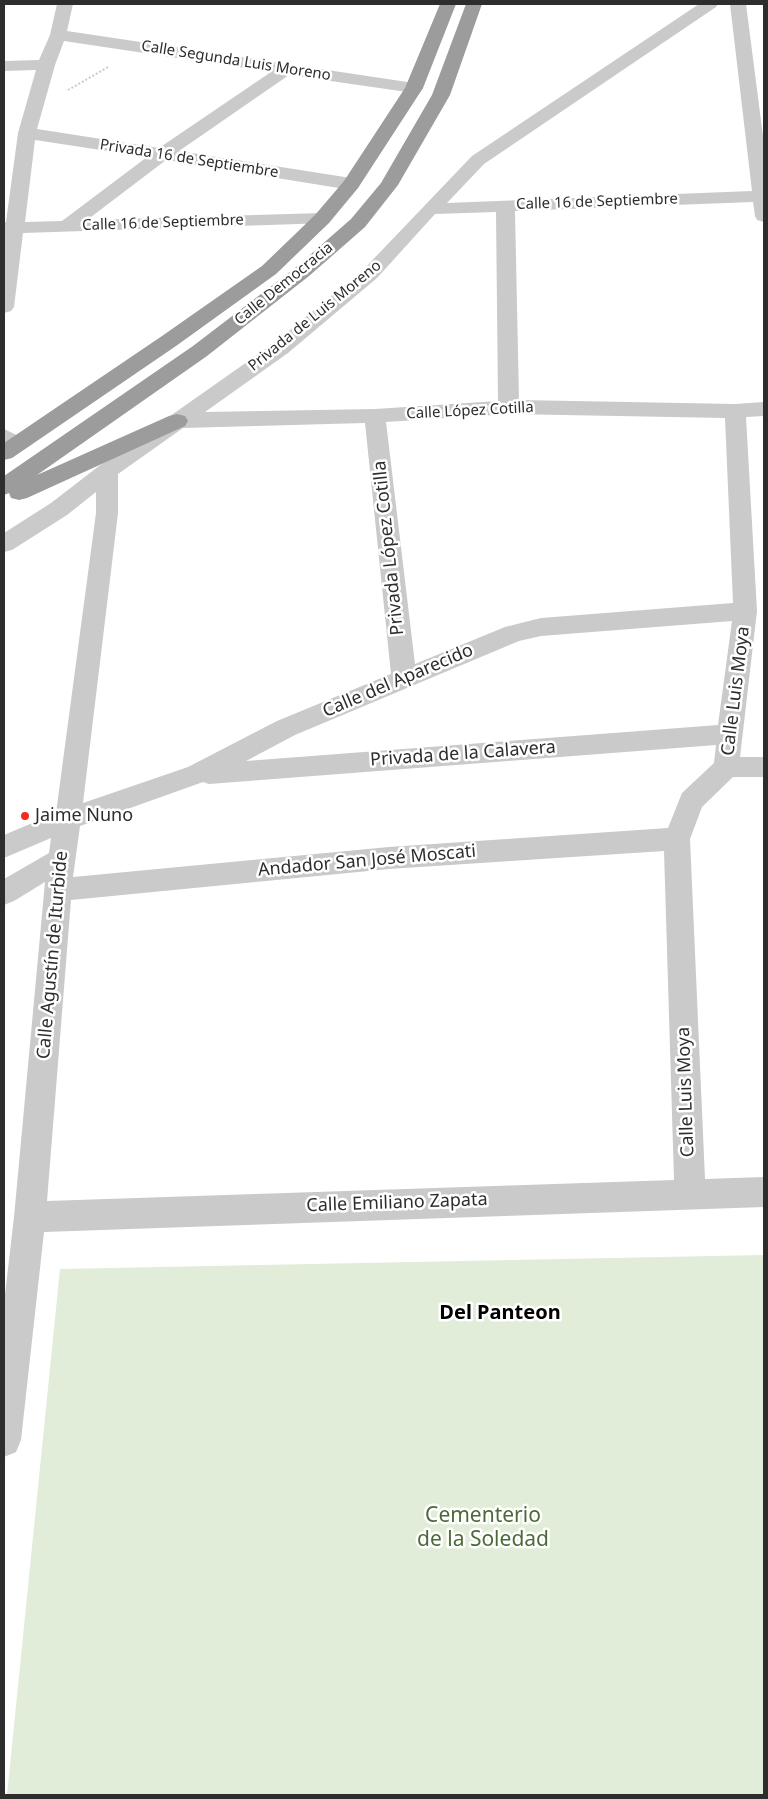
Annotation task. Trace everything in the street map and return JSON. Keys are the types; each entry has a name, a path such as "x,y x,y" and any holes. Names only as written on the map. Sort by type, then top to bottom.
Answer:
{"highway":[{"name":"Calle Democracia","path":"7,447 169,341 269,270 322,219 351,184 414,88 448,4"},
{"name":"Calle Democracia","path":"4,487 216,339 302,272 358,223 388,185 441,95 474,4"},
{"path":"7,447 48,431 91,408 133,396"},
{"path":"4,499 177,421"}],"street":[{"path":"4,307 9,228 27,133 46,65 58,35 65,4"},
{"name":"Privada de Luis Moreno","path":"4,544 59,509 106,471 281,348 362,280 478,160 710,4"},
{"path":"738,4 764,216"},
{"name":"Calle Segunda Luis Moreno","path":"58,35 414,88"},
{"path":"4,66 46,65"},
{"path":"67,226 163,154 286,69"},
{"name":"Privada 16 de Septiembre","path":"27,133 351,184"},
{"name":"Calle 16 de Septiembre","path":"430,209 763,196"},
{"path":"505,205 509,407"},
{"name":"Calle 16 de Septiembre","path":"9,228 322,219"},
{"name":"Calle López Cotilla","path":"177,421 231,418 375,416 509,407 764,409"},
{"name":"Calle Luis Moya","path":"690,1193 677,839 691,801 727,767 729,734 740,663 745,611 736,410"},
{"name":"Privada López Cotilla","path":"375,416 404,679"},
{"name":"Calle Agustín de Iturbide","path":"4,1440 30,1216 61,860 68,819 107,513 106,471"},
{"name":"Calle del Aparecido","path":"4,847 68,819 197,774 286,728 514,633 541,627 745,611"},
{"name":"Privada de la Calavera","path":"197,774 729,734"},
{"path":"727,767 764,767"},
{"name":"Andador San José Moscati","path":"58,890 389,858 677,839"},
{"path":"4,893 61,860"},
{"name":"Calle Emiliano Zapata","path":"30,1216 764,1192"}],"path":[{"path":"35,109 144,48"}],"green space":[{"name":"Cementerio de la Soledad","path":"764,1255 764,1795 7,1795 60,1269"}],"place":[{"name":"Jaime Nuno","path":"25,816"}],"district":[{"name":"Del Panteon","path":"500,1313"}]}
